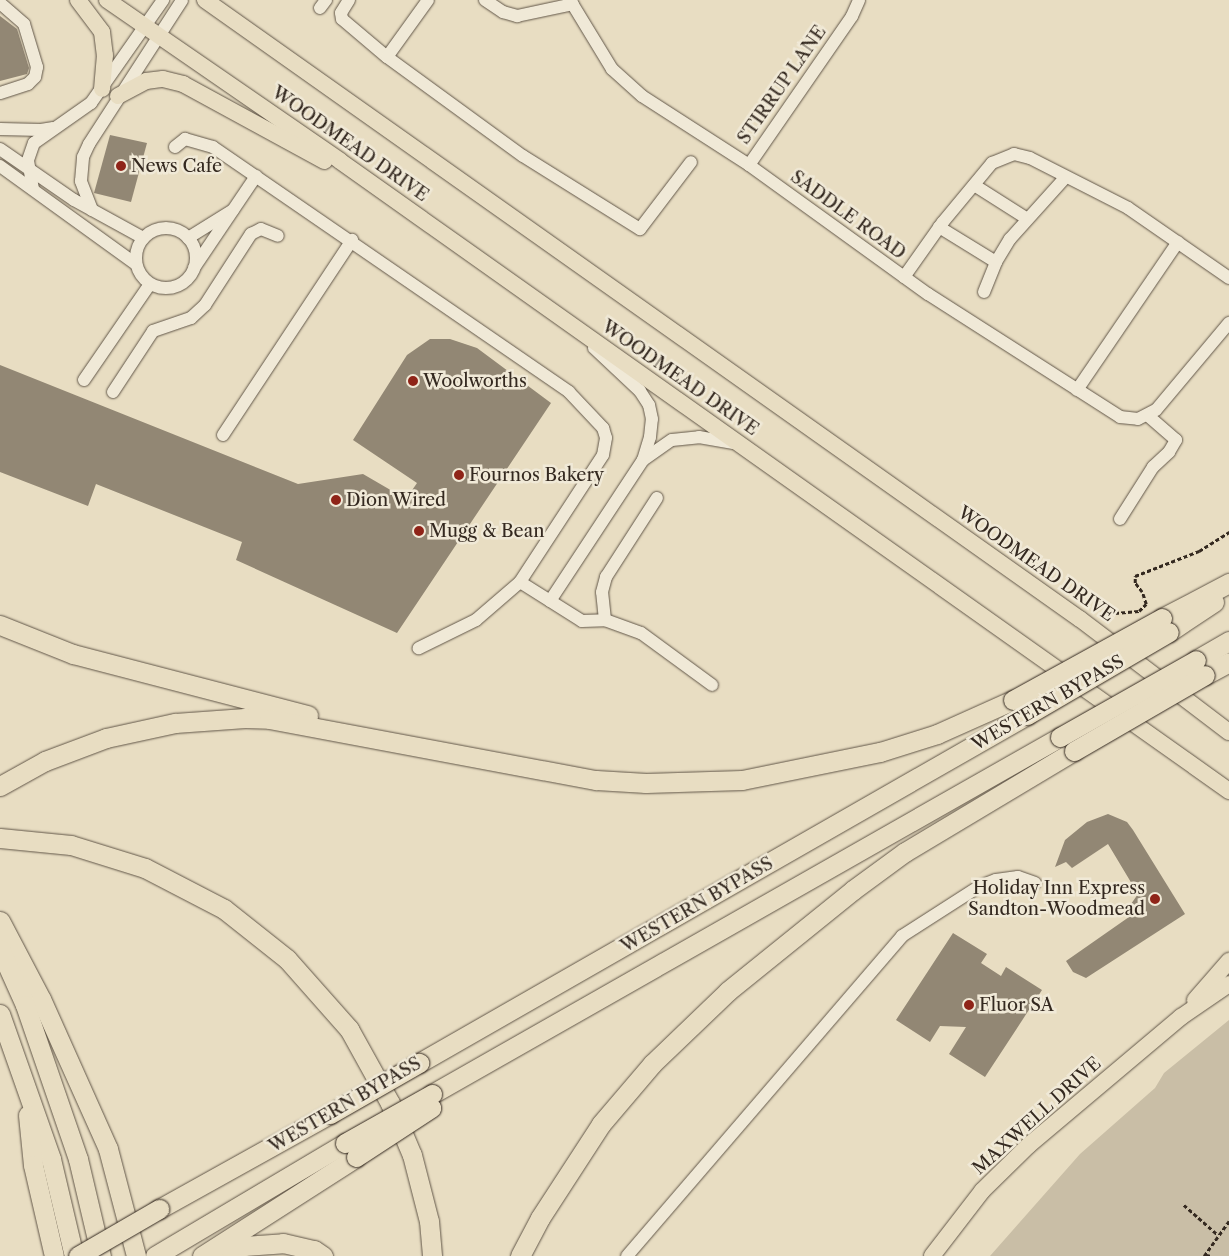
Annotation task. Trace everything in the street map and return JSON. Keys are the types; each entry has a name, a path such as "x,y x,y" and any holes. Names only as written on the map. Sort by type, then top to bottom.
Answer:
{"highway":[{"path":"0,786 45,761 106,738 175,723 244,718 269,719 541,772 646,783 742,780 880,752 936,734 1013,700 1166,625 1229,583"},
{"name":"WESTERN BYPASS","path":"76,1256 330,1114 1027,715 1166,625 1229,593"},
{"path":"0,625 73,654 541,772"},
{"name":"WESTERN BYPASS","path":"162,1252 351,1150 586,1006 1060,737 1201,668 1229,641"},
{"path":"520,1256 540,1218 602,1124 652,1064 728,991 853,890 905,852 1074,751 1201,668 1229,662"},
{"path":"5,838 71,845 124,860 173,880 240,920 308,980 363,1050 390,1103 412,1155 429,1221 432,1256"},
{"path":"0,921 41,999 100,1131 136,1256"},
{"path":"0,949 25,1004 78,1159 101,1256"},
{"path":"0,1014 51,1159 76,1256"},
{"path":"24,1081 33,1165 54,1256"},
{"path":"202,1256 351,1150"},
{"path":"215,1256 244,1246 283,1243 314,1250 323,1256"}],"main road":[{"path":"78,0 102,32 105,55 102,89"},
{"name":"WOODMEAD DRIVE","path":"107,0 160,35 748,449 1229,791"},
{"name":"WOODMEAD DRIVE","path":"205,0 1080,619 1229,732"},
{"path":"118,96 146,81 163,79 182,84 389,197"},
{"name":"MAXWELL DRIVE","path":"1181,1017 1229,961"},
{"name":"MAXWELL DRIVE","path":"932,1256 954,1224 1002,1171 1181,1017 1229,984"}],"street":[{"path":"33,189 29,152 34,143 77,116 102,89 163,0"},
{"path":"92,210 81,181 83,157 118,96 182,0"},
{"path":"349,0 341,13 342,19 387,56 523,156 640,230 691,162"},
{"path":"387,56 428,0"},
{"path":"485,0 503,12 517,16 572,2"},
{"name":"STIRRUP LANE","path":"748,165 852,16 859,0"},
{"name":"SADDLE ROAD","path":"572,2 612,69 625,83 748,165 904,277 1077,390 1120,417 1143,418"},
{"path":"0,3 24,24 37,67 35,77 28,84 0,93"},
{"path":"0,129 41,130 60,125"},
{"path":"175,148 184,139 213,147 352,240 569,392 603,428 606,438 603,455 520,582 476,620 420,648"},
{"path":"0,148 92,210 143,238"},
{"path":"904,277 940,227 992,163 1014,154 1030,158 1065,178 1128,208 1229,278"},
{"path":"0,166 136,264 150,284 158,288 176,287 184,283 256,176"},
{"path":"984,292 996,262 1026,218 1065,178"},
{"path":"974,186 1026,218"},
{"path":"188,238 234,210"},
{"path":"940,227 996,262"},
{"path":"136,264 136,255 143,238 160,228 170,228 188,238 196,252 194,268"},
{"path":"112,392 153,331 191,318 205,305 251,234 261,229 278,236"},
{"path":"223,434 352,240"},
{"path":"1077,390 1178,242"},
{"path":"84,380 150,284"},
{"path":"1120,519 1153,466 1169,452 1176,440 1143,418 1229,323"},
{"path":"550,601 643,460 650,438 652,419 649,404 640,392 569,324"},
{"path":"643,460 672,440 699,437 723,440 748,449"},
{"path":"605,620 602,592 606,577 657,498"},
{"path":"520,582 582,621 605,620 652,640 712,685"},
{"path":"627,1256 902,936 980,886 996,880 1018,877 1035,883"}],"path":[{"path":"1115,613 1139,611 1146,604 1142,592 1135,583 1135,576 1199,551 1229,532"},
{"path":"1184,1205 1218,1235"},
{"path":"1212,1256 1205,1255 1229,1221"}],"shaded area":[{"path":"1229,1020 1229,1256 990,1256 1080,1154 1155,1088 1164,1073"}],"building":[{"path":"0,16 17,29 29,68 27,74 0,81"},
{"path":"110,135 147,143 131,202 94,193"},
{"path":"430,339 450,339 477,348 551,403 397,633 236,560 242,542 96,484 88,506 0,472 0,365 298,484 363,474 406,499 417,483 353,440 407,355"},
{"name":"Holiday Inn Express Sandton-Woodmead","path":"1108,814 1127,822 1185,914 1086,978 1073,972 1066,961 1129,917 1131,904 1138,894 1108,844 1072,868 1066,862 1055,867 1065,840 1087,822"},
{"name":"Fluor SA","path":"953,933 987,954 981,963 1001,976 1006,967 1042,990 985,1077 949,1054 966,1027 940,1026 930,1042 896,1020"}],"place":[{"name":"News Cafe","path":"121,166"},
{"name":"Woolworths","path":"413,381"},
{"name":"Fournos Bakery","path":"459,475"},
{"name":"Dion Wired","path":"336,500"},
{"name":"Mugg & Bean","path":"419,531"},
{"name":"Holiday Inn Express Sandton-Woodmead","path":"1155,899"},
{"name":"Fluor SA","path":"969,1005"}]}
